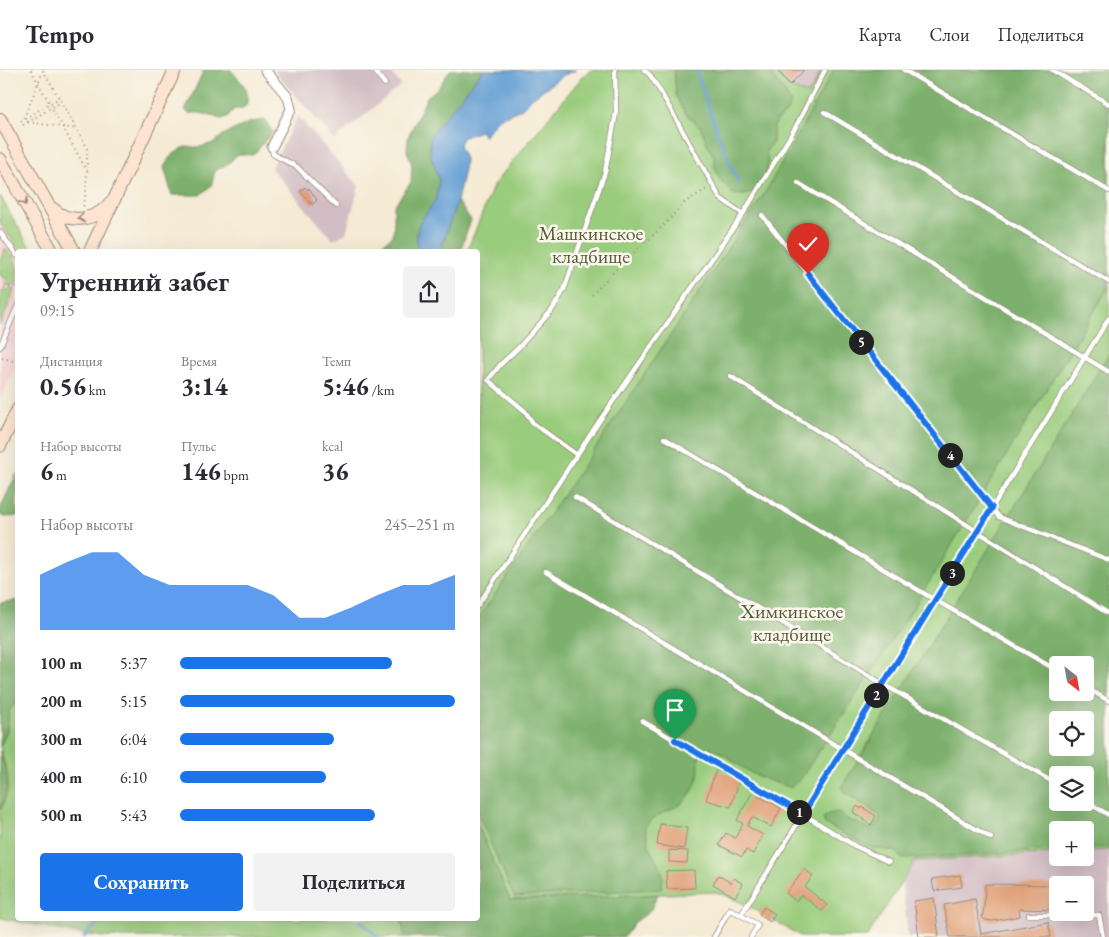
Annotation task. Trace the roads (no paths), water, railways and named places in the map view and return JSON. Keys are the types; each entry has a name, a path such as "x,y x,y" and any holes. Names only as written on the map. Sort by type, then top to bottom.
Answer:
{"main road":[{"path":"94,249 115,199 175,70"},
{"path":"0,120 73,249"},
{"path":"0,159 51,249"},
{"path":"47,203 63,216 81,219 107,208 115,199"},
{"path":"0,446 15,414"}],"street":[{"path":"266,70 288,97 292,110 272,147"}],"lane":[{"path":"374,70 385,84"},
{"path":"577,455 533,422 525,411 488,380 552,310 564,290 605,172 616,113 615,70"},
{"path":"644,70 650,75 662,94 720,198 743,214"},
{"path":"480,602 577,455 743,214 794,130 825,70"},
{"path":"904,70 1109,191"},
{"path":"1052,70 1109,104"},
{"path":"824,112 1109,282"},
{"path":"272,147 273,154 297,167 336,206"},
{"path":"798,183 1109,372"},
{"path":"762,215 999,517 1109,560"},
{"path":"0,232 15,253"},
{"path":"0,347 15,311"},
{"path":"741,915 1109,318"},
{"path":"730,376 1109,614"},
{"path":"664,438 1049,666"},
{"path":"575,497 883,684 1049,780"},
{"path":"546,572 992,838"},
{"path":"1094,692 1109,701"},
{"path":"642,721 855,846 889,862"},
{"path":"1094,806 1109,815"},
{"path":"714,937 730,909 758,925 751,937"},
{"path":"1029,915 1099,915 1103,937"}],"water":[{"path":"483,70 576,70 562,76 532,98 521,109 498,119 484,137 480,131 462,138 459,146 465,159 464,170 457,201 441,249 417,249 419,224 436,199 439,180 430,153 430,136"}],"waterway":[{"path":"696,70 715,126 738,183"},
{"path":"84,937 99,921"},
{"path":"361,921 378,937"}],"park label":[{"name":"Машкинское кладбище","path":"591,244"},
{"name":"Химкинское кладбище","path":"792,622"}]}
